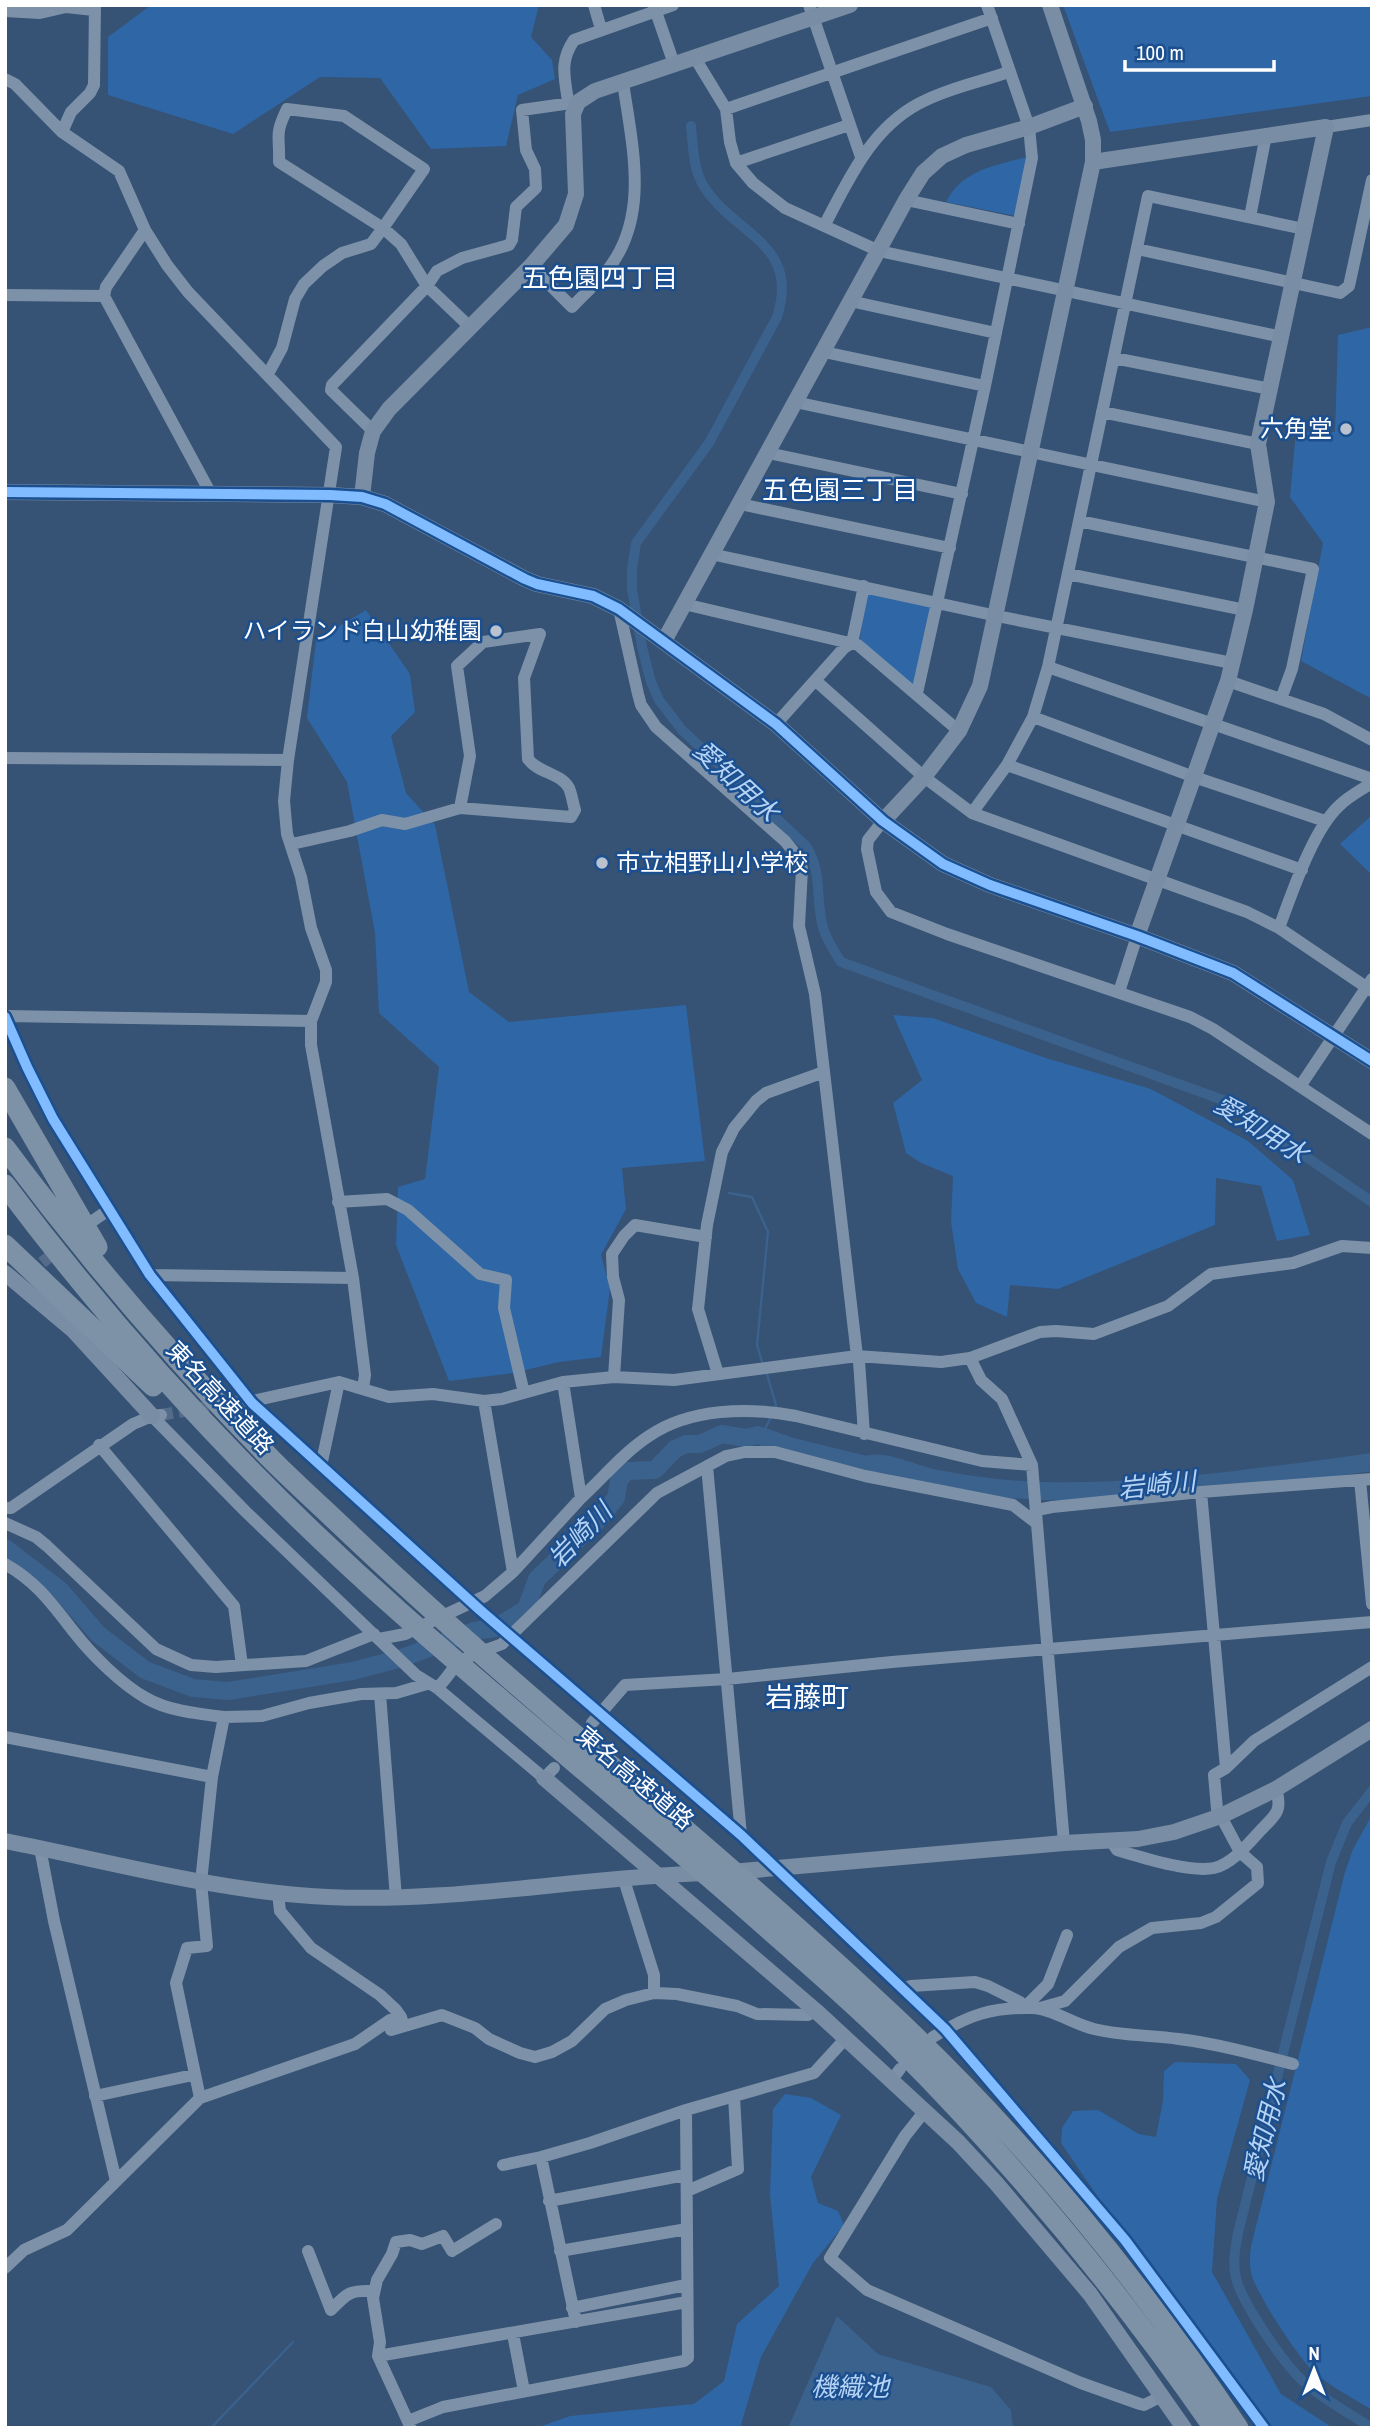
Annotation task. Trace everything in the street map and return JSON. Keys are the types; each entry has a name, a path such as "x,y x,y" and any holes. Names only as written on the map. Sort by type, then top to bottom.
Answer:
{"highway":[{"path":"5,1088 96,1244 165,1345"},
{"name":"東名高速道路","path":"5,1147 91,1259 165,1345 275,1463 423,1603 513,1682 695,1851 759,1907 891,2013 970,2092 1044,2173 1154,2310 1238,2428"},
{"name":"東名高速道路","path":"5,1185 148,1362 273,1492 399,1612 489,1690 695,1851"},
{"path":"5,1245 269,1495 364,1579"},
{"name":"東名高速道路","path":"759,1907 895,2044 1019,2176 1132,2314 1214,2428"}],"street":[{"path":"594,5 601,29"},
{"path":"362,497 367,453 373,431 389,408 531,266 560,234 573,206 576,194 573,102 563,61 565,52 574,40 655,8 673,5"},
{"path":"373,431 331,390 332,385 427,286 437,271 462,258 509,245 516,207 536,188 535,169 526,150 522,110 573,102 595,91 695,58 811,12 850,5"},
{"path":"917,693 962,494 1032,158 1029,127 987,5"},
{"path":"1050,5 1085,106 1093,140 1093,162 980,686 959,732 924,777 868,840 867,849 876,892 891,912 947,934 1190,1017 1213,1028 1372,1134"},
{"path":"5,11 40,13 65,6 94,8 94,85 71,112 62,132"},
{"path":"655,8 674,64"},
{"path":"811,12 861,158"},
{"path":"726,109 992,18"},
{"path":"695,58 726,109 736,163 753,183 785,208 879,251 1282,337"},
{"path":"824,226 861,158 886,128 918,104 1009,72"},
{"path":"5,79 15,84 62,132 119,171 145,230 188,292 336,447 288,760 284,816 301,877 311,928 326,970 326,982 312,1021 312,1045 353,1278 365,1375 363,1388"},
{"path":"531,266 572,307 607,272 623,247 633,215 636,181 623,82"},
{"path":"664,641 923,173 942,156 966,145 1029,127 1085,106"},
{"path":"268,374 282,348 295,299 304,284 342,253 372,244 383,228 424,169 344,116 287,109 276,136 280,146 279,162 383,228 401,244 427,286 470,327"},
{"path":"1093,162 1372,120"},
{"path":"736,163 849,125"},
{"path":"1119,992 1228,681 1245,610 1267,502 1258,444 1326,127"},
{"path":"1250,217 1266,135"},
{"path":"1137,248 1340,293 1349,286 1372,180"},
{"path":"972,813 1007,765 1033,717 1048,667 1148,196 1304,229"},
{"path":"906,200 1019,224"},
{"path":"145,230 106,287 104,296 211,494"},
{"path":"5,295 104,296"},
{"path":"850,302 996,333"},
{"path":"824,352 985,386"},
{"path":"1114,358 1270,389"},
{"path":"795,402 1267,502"},
{"path":"1102,412 1258,444"},
{"path":"768,453 962,494"},
{"path":"5,492 330,495 374,499 525,579 593,596 621,611 776,724 883,821 927,855 958,872 1233,973 1372,1061"},
{"path":"740,504 950,548"},
{"path":"1079,520 1313,569 1292,669 1281,699"},
{"path":"711,554 997,616 1232,663"},
{"path":"1068,574 1245,610"},
{"path":"776,724 844,648 852,643 864,586"},
{"path":"684,604 858,645 917,693 959,732"},
{"path":"621,611 641,705 656,727 785,841 798,857 802,869 799,926 815,994 856,1356 859,1361 864,1434"},
{"path":"292,844 350,831 382,820 405,824 460,808 571,817 575,810 569,788 563,780 533,765 528,759 524,678 540,634 483,642 457,666 470,756 460,808"},
{"path":"1048,667 1372,781"},
{"path":"816,681 924,777 972,813 1247,912 1279,928 1370,986 1301,1085"},
{"path":"1228,681 1324,714 1372,740"},
{"path":"1033,717 1194,777 1325,821"},
{"path":"5,758 288,760"},
{"path":"1007,765 1302,870"},
{"path":"1279,928 1325,821 1340,805 1372,781"},
{"path":"312,1021 5,1017 53,1119 150,1275 246,1402 506,1632 596,1718 741,1835 945,2029 1125,2240 1264,2428"},
{"path":"718,1374 698,1309 706,1237 722,1152 734,1128 766,1093 824,1072"},
{"path":"338,1202 387,1199 408,1210 480,1274 506,1280 504,1308 524,1393"},
{"path":"94,1220 110,1209"},
{"path":"614,1377 620,1313 612,1277 612,1254 635,1225 706,1237"},
{"path":"246,1402 340,1382 389,1397 433,1394 484,1401 563,1382 614,1377 674,1380 856,1356 941,1362 970,1358 1040,1332 1094,1334 1168,1306 1211,1274 1293,1263 1342,1246 1372,1248"},
{"path":"5,1273 23,1279 157,1415 245,1511 416,1675 549,1773 660,1877 846,2038 896,2075 924,2112 958,2142 996,2183 1090,2294 1184,2428"},
{"path":"150,1275 353,1278"},
{"path":"970,1358 981,1380 1002,1399 1032,1465 1064,1843"},
{"path":"321,1466 340,1382"},
{"path":"563,1382 581,1499"},
{"path":"484,1401 513,1572"},
{"path":"5,1523 36,1537 47,1546 130,1627 163,1653 191,1665 242,1665 306,1661 405,1634 476,1606 513,1572 612,1467 648,1436 667,1426 708,1415 768,1411 982,1461 1032,1465"},
{"path":"5,1508 11,1508 133,1424 157,1415"},
{"path":"99,1445 234,1606 242,1665"},
{"path":"5,1564 43,1592 88,1648 145,1697 180,1709 224,1717 262,1716 361,1694 380,1694 432,1686 449,1677 456,1666 474,1654 502,1644 506,1632 657,1493 726,1456 745,1452 775,1452 866,1476 1013,1505 1036,1513 1052,1507 1202,1492 1366,1480 1372,1604"},
{"path":"707,1466 741,1835"},
{"path":"1202,1492 1226,1768"},
{"path":"596,1718 625,1685 727,1679 1372,1622"},
{"path":"933,2037 967,2016 990,2011 1040,2008 1065,2001 1119,1947 1152,1928 1200,1923 1216,1917 1234,1905 1258,1883 1257,1867 1240,1852 1220,1816 1214,1774 1226,1768 1254,1741 1372,1667"},
{"path":"380,1694 396,1898"},
{"path":"200,2098 193,2075 176,1983 187,1948 207,1946 201,1882 212,1777 224,1717"},
{"path":"5,1841 201,1882 278,1893 396,1898 1111,1841 1174,1832 1220,1816 1276,1789 1372,1729"},
{"path":"5,1737 212,1777"},
{"path":"1111,1841 1117,1850 1163,1862 1216,1868 1240,1852 1279,1809 1276,1789"},
{"path":"40,1848 54,1922 116,2181"},
{"path":"624,1880 654,1975 654,1993"},
{"path":"278,1893 280,1911 311,1948 380,1995 399,2024"},
{"path":"1024,2008 1048,1984 1067,1935"},
{"path":"904,1988 975,1982 1020,2002 1024,2008"},
{"path":"5,2268 24,2250 67,2230 200,2098 355,2043 390,2020 399,2024 433,2016 451,2017 475,2028 489,2039 535,2057 552,2052 572,2041 606,2009 626,2000 654,1993 677,1994 737,2006 757,2014 808,2015 816,2011"},
{"path":"1040,2008 1101,2031 1224,2045 1293,2064"},
{"path":"503,2165 590,2143 686,2110 814,2073 846,2038"},
{"path":"95,2096 193,2075"},
{"path":"687,2191 737,2169 734,2096"},
{"path":"496,2224 452,2251 443,2236 422,2244 410,2240 396,2242 377,2280 373,2291 380,2342 378,2356 409,2425 443,2407 684,2361 688,2358 686,2110"},
{"path":"924,2112 905,2136 830,2258 867,2290 1081,2383 1144,2405 1162,2396"},
{"path":"541,2157 576,2322"},
{"path":"549,2201 685,2175"},
{"path":"559,2251 687,2229"},
{"path":"308,2251 331,2310 344,2295 355,2290 373,2291"},
{"path":"572,2308 686,2285"},
{"path":"378,2356 687,2302"},
{"path":"513,2334 524,2391"}],"shaded area":[{"path":"151,5 539,5 531,37 552,60 555,79 518,95 506,146 431,149 380,78 320,77 233,134 108,95 108,37"},
{"path":"1063,5 1372,5 1372,96 1110,132"},
{"path":"1030,156 1016,216 946,202 961,182 971,175"},
{"path":"1372,327 1372,699 1301,661 1323,543 1290,497 1296,431 1335,432 1338,335"},
{"path":"866,590 934,605 915,688 860,639"},
{"path":"366,610 410,674 415,712 391,736 406,793 435,825 469,992 509,1022 686,1005 705,1161 622,1168 626,1209 601,1255 610,1288 601,1357 449,1381 396,1245 398,1187 425,1179 439,1067 379,1013 375,933 347,782 307,718 316,640"},
{"path":"1372,815 1372,875 1340,844"},
{"path":"893,1015 933,1018 1046,1058 1151,1089 1248,1141 1293,1180 1310,1235 1277,1241 1261,1186 1216,1178 1215,1225 1058,1289 1010,1285 1007,1317 976,1303 958,1269 951,1222 953,1176 921,1163 906,1153 893,1103 922,1080"},
{"path":"1372,1815 1372,2410 1329,2384 1309,2367 1269,2310 1254,2282 1250,2263 1251,2246 1345,1872 1353,1849"},
{"path":"1175,2062 1236,2064 1250,2080 1217,2199 1212,2272 1281,2394 1333,2428 1271,2428 1102,2203 1061,2143 1062,2128 1073,2111 1098,2110 1139,2134 1156,2137 1163,2100 1164,2071"},
{"path":"785,2094 811,2098 841,2115 811,2177 818,2203 838,2211 844,2225 813,2263 761,2357 740,2428 536,2428 570,2416 694,2404 724,2381 737,2324 779,2286 770,2194 773,2109"}],"water":[{"name":"機織池","path":"837,2316 878,2354 991,2387 1011,2410 1013,2428 788,2428"}],"waterway":[{"name":"愛知用水","path":"691,126 695,164 703,185 716,202 772,255 780,272 782,292 777,317 709,443 636,543 632,589 642,647 651,682 659,700 682,730 806,846 815,866 824,931 841,962 1223,1100 1372,1202"},
{"path":"729,1193 752,1197 768,1232 757,1345 763,1365"},
{"path":"766,1371 775,1408"},
{"path":"758,1435 765,1429 771,1417"},
{"name":"岩崎川","path":"5,1548 60,1590 98,1634 145,1670 193,1688 228,1691 353,1671 402,1658 474,1631 495,1628 526,1609 537,1579 597,1521 616,1498 619,1480 627,1471 655,1470 675,1449 686,1444 700,1444 722,1434 746,1438 758,1435 789,1446 866,1465 883,1464 946,1481 1030,1490 1085,1491 1167,1487 1372,1462"},
{"name":"愛知用水","path":"1372,1791 1347,1823 1331,1862 1238,2233 1234,2264 1241,2292 1286,2363 1312,2389 1372,2428"},
{"path":"211,2428 293,2342"}],"tunnel":[{"path":"28,1274 60,1248"},
{"path":"161,1415 240,1401"}],"cycle path":[{"path":"5,492 330,495 362,497 385,504 525,579 593,596 619,609 776,724 883,821 943,864 990,885 1137,936 1233,973 1372,1061"},
{"path":"5,1017 53,1119 150,1275 252,1403 480,1610 741,1835 945,2029 1125,2240 1264,2428"}],"place":[{"name":"六角堂","path":"1346,429"},
{"name":"ハイランド白山幼稚園","path":"496,631"},
{"name":"市立相野山小学校","path":"602,863"}],"district":[{"name":"五色園四丁目","path":"600,278"},
{"name":"五色園三丁目","path":"840,490"},
{"name":"岩藤町","path":"807,1697"}]}
